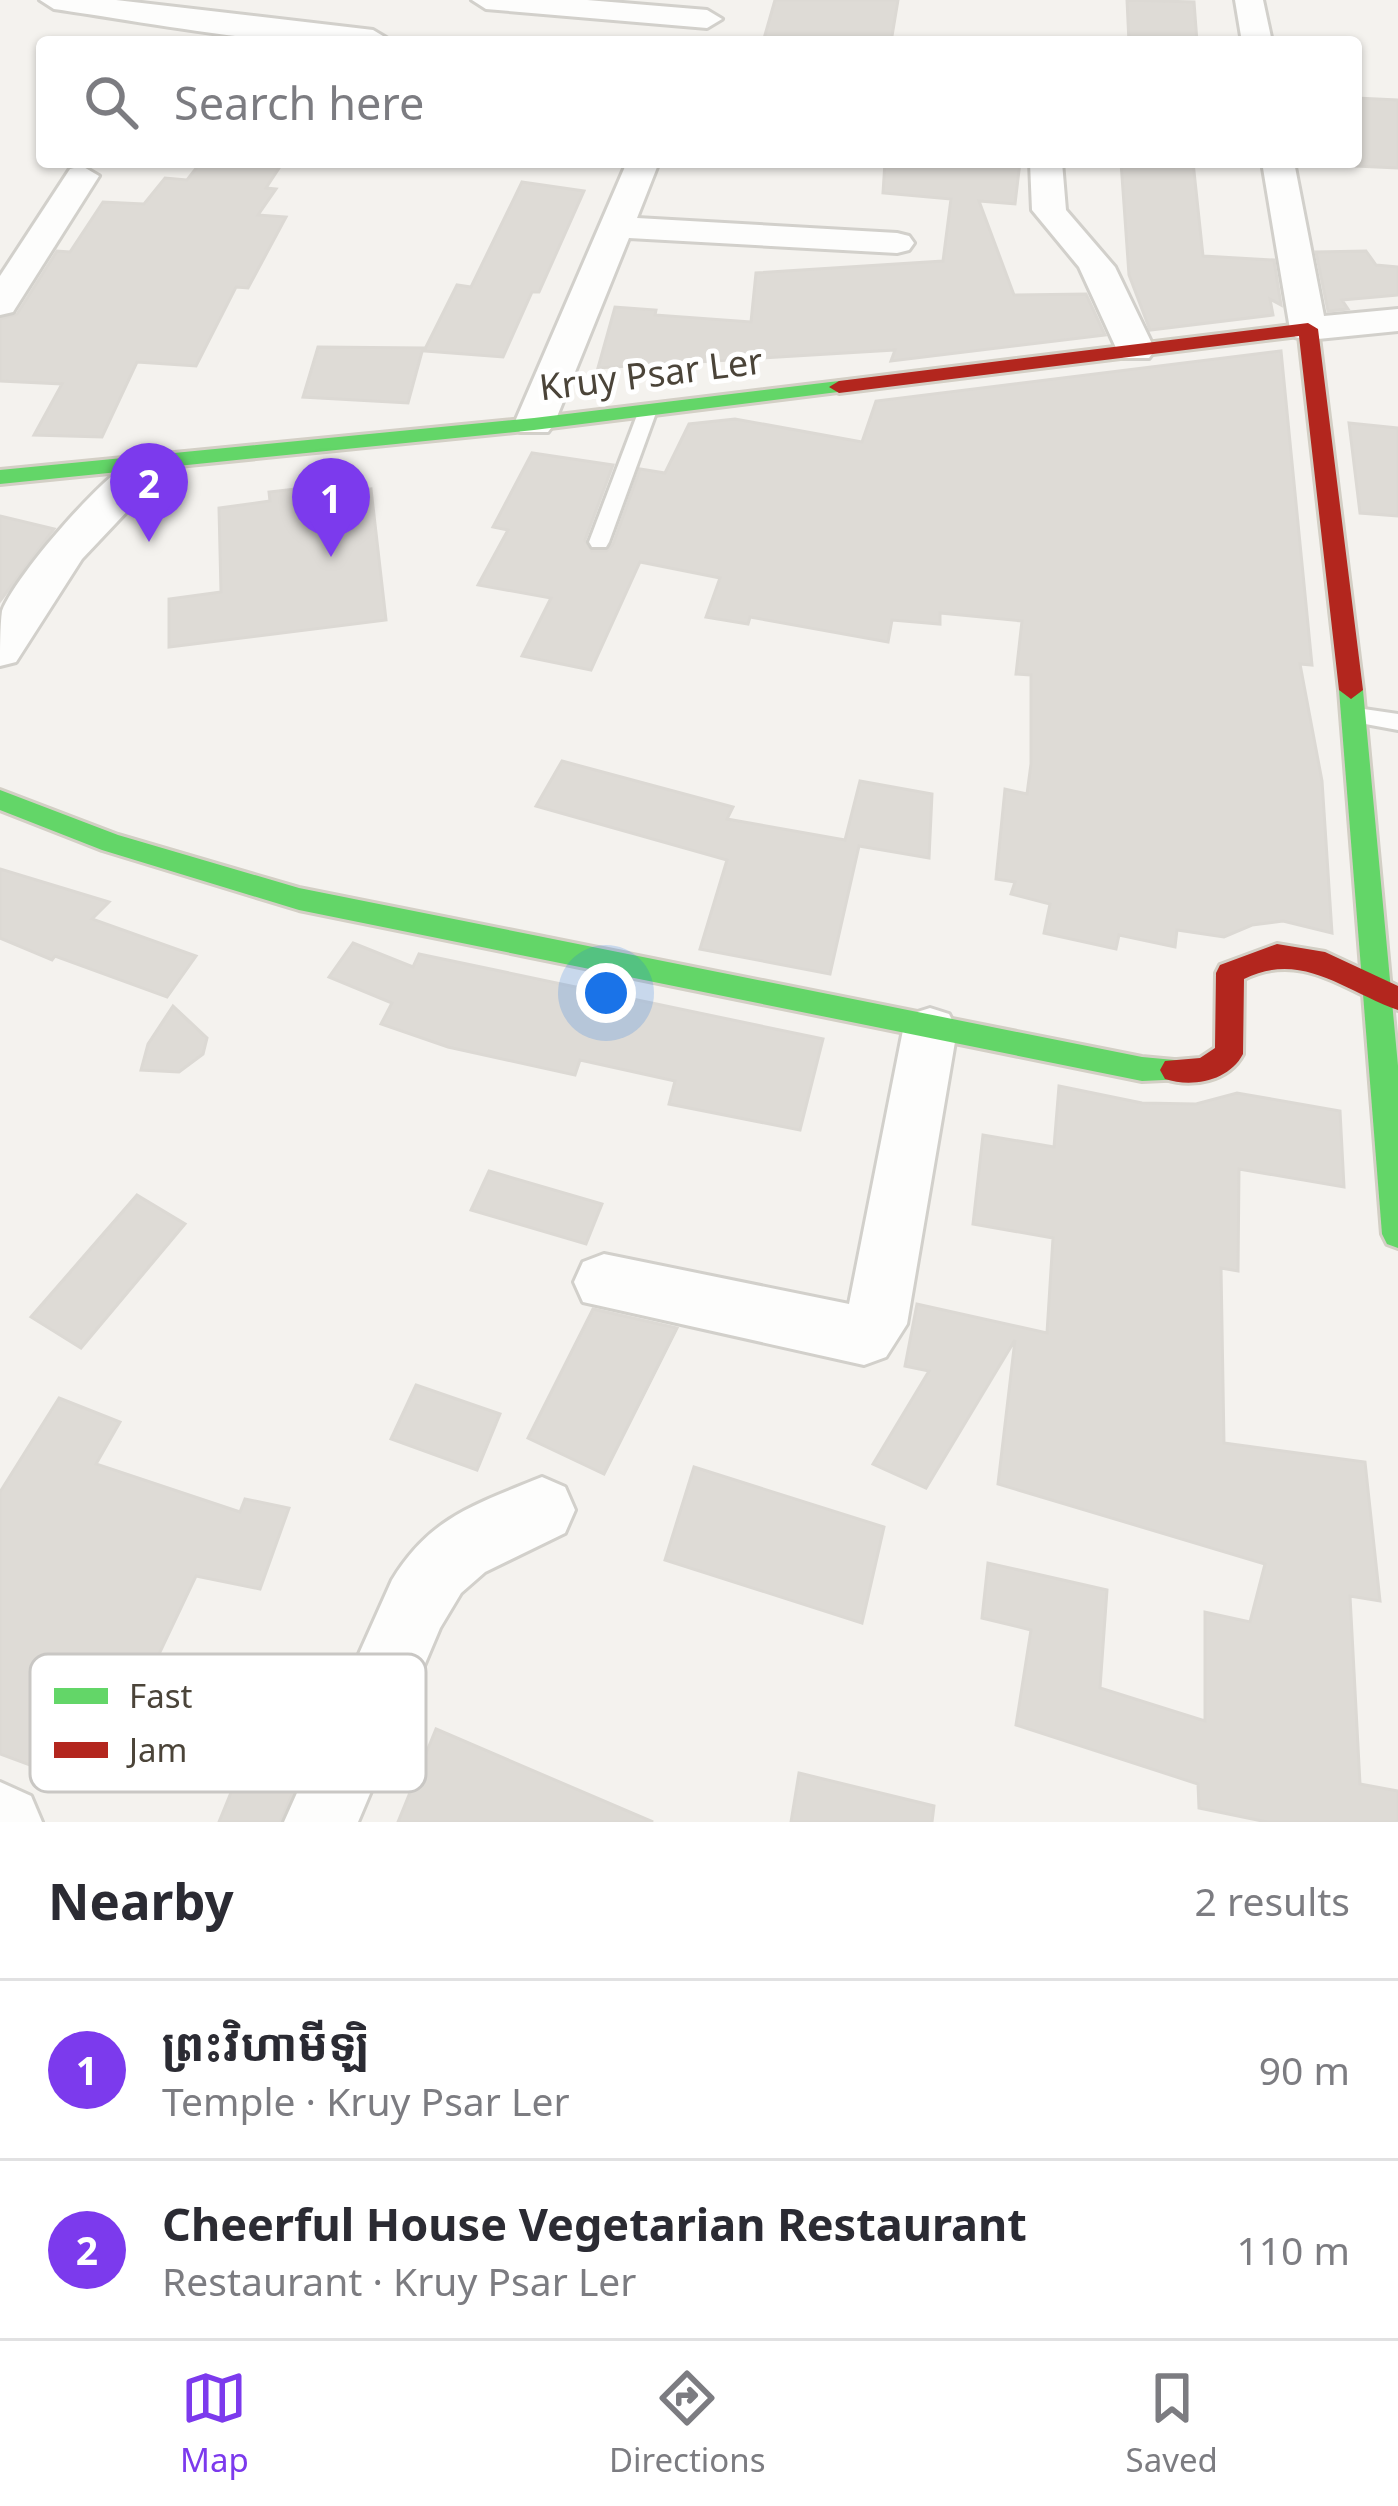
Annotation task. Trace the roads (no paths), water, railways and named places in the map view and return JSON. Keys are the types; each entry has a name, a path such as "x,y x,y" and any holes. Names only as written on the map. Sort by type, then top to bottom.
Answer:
{"street":[{"path":"54,0 333,36"},
{"path":"486,0 706,20"},
{"path":"1249,0 1256,36"},
{"path":"373,36 384,3"},
{"path":"534,424 640,168"},
{"path":"1046,168 1044,202 1052,219 1091,258 1136,350"},
{"path":"1279,168 1308,329 1390,996 1398,1234"},
{"path":"0,304 82,176"},
{"path":"614,227 897,243"},
{"path":"1308,329 1398,320"},
{"name":"Kruy Psar Ler","path":"0,477 534,424 1308,329"},
{"path":"0,651 16,617 100,507 152,461"},
{"path":"0,800 111,844 299,899 930,1030 1142,1069 1205,1070 1229,1054 1230,973 1256,954 1298,952 1390,996"},
{"path":"604,1282 865,1336 876,1324 930,1030"},
{"path":"394,1654 437,1569 461,1548 542,1510"},
{"path":"320,1822 333,1792"}],"lane":[{"path":"599,542 648,410"},
{"path":"1357,716 1398,722"}],"place":[{"name":"Cheerful House Vegetarian Restaurant","path":"149,542"},
{"name":"ព្រះវិហាមីឡិ","path":"331,557"}]}
